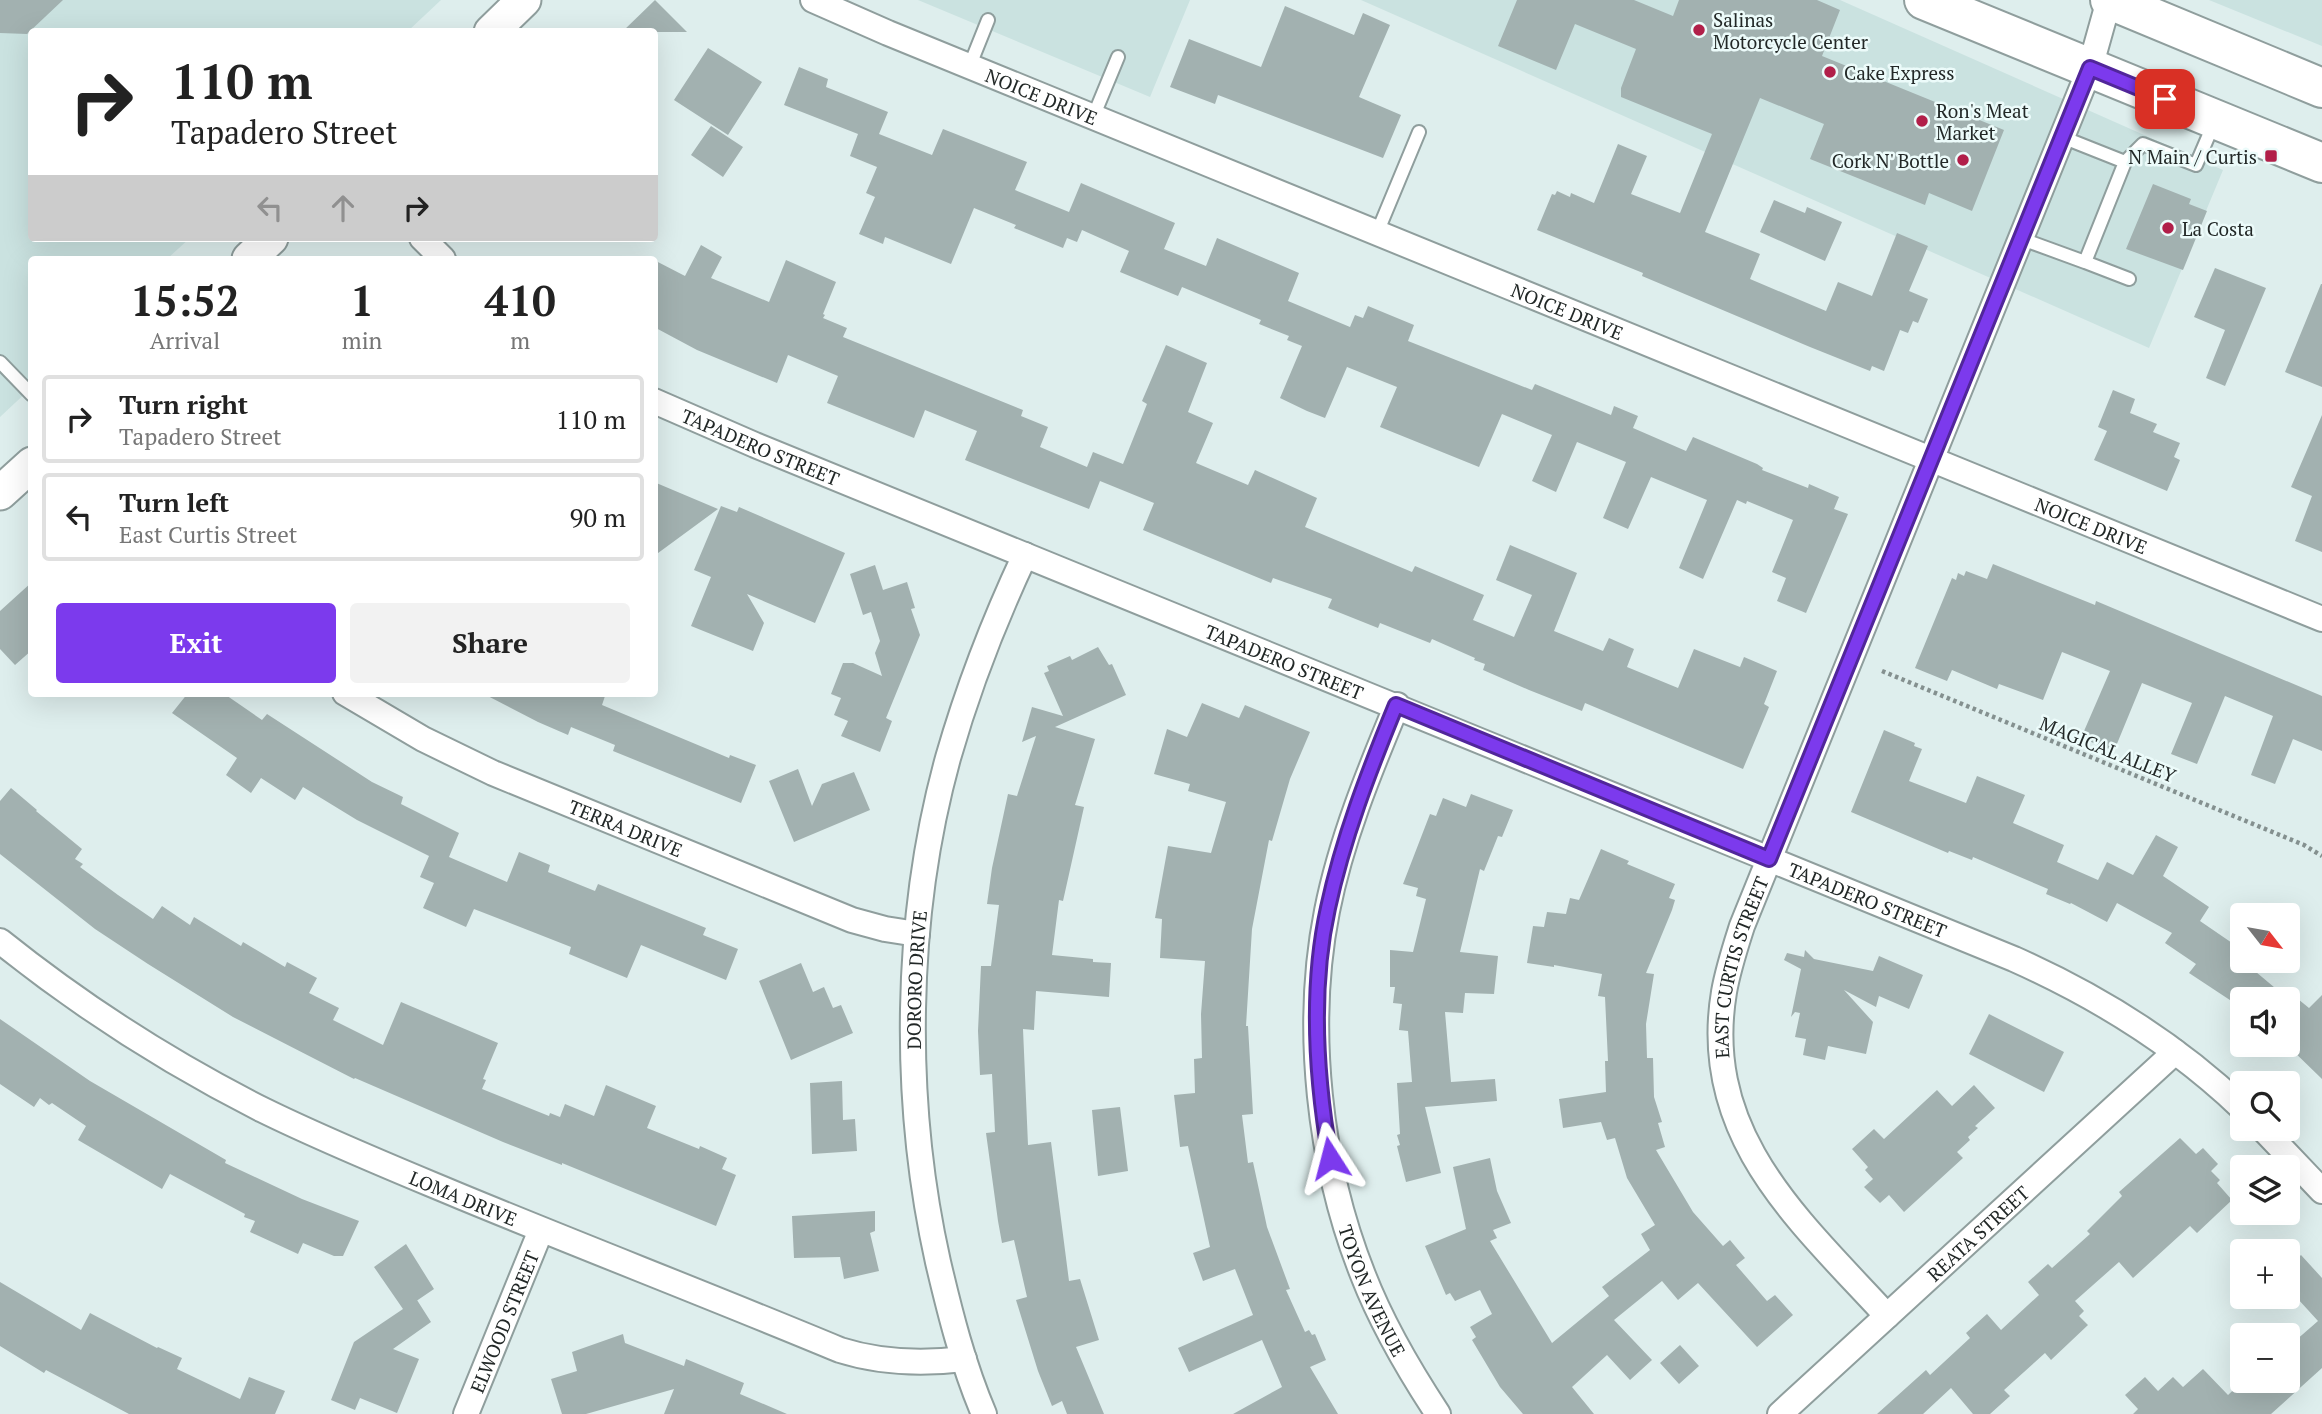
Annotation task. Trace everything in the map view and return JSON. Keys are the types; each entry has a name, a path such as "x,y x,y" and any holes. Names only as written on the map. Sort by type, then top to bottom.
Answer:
{"main road":[{"path":"495,28 524,0"},
{"path":"1924,0 2322,163"},
{"path":"2109,0 2322,89"},
{"path":"252,256 267,242"},
{"path":"0,493 28,468"}],"street":[{"name":"NOICE DRIVE","path":"813,0 2322,619"},
{"name":"EAST CURTIS STREET","path":"1887,1316 1806,1228 1756,1164 1731,1108 1722,1052 1723,995 1742,926 2090,68 2109,0"},
{"path":"426,242 440,256"},
{"name":"TAPADERO STREET","path":"658,403 2014,958 2097,1000 2175,1052 2230,1098"},
{"name":"DORORO DRIVE","path":"984,1414 964,1359 931,1230 918,1141 912,1052 917,934 930,843 947,761 989,634 1025,555"},
{"name":"TERRA DRIVE","path":"352,697 423,739 518,783 852,920 917,934"},
{"name":"TOYON AVENUE","path":"1396,705 1352,821 1327,909 1317,992 1317,1038 1326,1135 1346,1228 1380,1313 1438,1414"},
{"name":"LOMA DRIVE","path":"0,941 140,1041 262,1109 328,1141 541,1230 858,1356 917,1363 964,1359"},
{"name":"REATA STREET","path":"1780,1414 2175,1052"},
{"path":"2274,1141 2322,1191"},
{"name":"ELWOOD STREET","path":"466,1414 541,1230"}],"lane":[{"path":"970,65 988,20"},
{"path":"1094,116 1118,57"},
{"path":"2085,262 2126,162 2143,144 2196,166 2215,120"},
{"path":"1377,233 1419,132"},
{"path":"2062,137 2126,162"},
{"path":"2022,239 2129,279"},
{"path":"0,362 28,391"}],"path":[{"name":"MAGICAL ALLEY","path":"1882,671 2304,845 2322,856"}],"shaded area":[{"path":"0,0 441,0 411,28 28,28 28,242 186,242 170,256 28,256 28,391 0,417"},
{"path":"918,0 1190,0 1150,97"},
{"path":"1361,0 1840,0 2223,170 2149,348"},
{"path":"2209,0 2322,0 2322,46"}],"building":[{"path":"0,0 63,0 33,28 28,28 27,34 0,33"},
{"path":"655,0 687,32 658,32 658,28 626,28"},
{"path":"1517,0 1634,0 1673,16 1679,0 1817,0 1840,10 1822,56 2004,130 1972,211 1929,193 1925,205 1810,159 1824,124 1760,98 1705,232 1760,254 1750,279 1826,311 1838,282 1872,296 1897,233 1928,246 1909,291 1928,299 1918,323 1913,321 1908,333 1900,330 1884,371 1872,366 1870,371 1810,347 1642,276 1643,273 1537,230 1552,194 1555,195 1557,191 1570,197 1571,193 1594,203 1618,144 1647,156 1631,194 1680,213 1712,134 1621,97 1621,88 1636,49 1575,24 1556,70 1498,46"},
{"path":"1285,6 1354,35 1363,13 1390,25 1359,97 1401,115 1383,158 1218,95 1215,104 1170,87 1189,39 1261,67"},
{"path":"708,48 762,82 728,135 674,100"},
{"path":"799,67 828,79 826,87 888,112 879,134 932,155 943,129 1027,162 1015,190 1069,212 1081,183 1175,223 1164,249 1206,266 1217,238 1299,273 1288,301 1350,327 1355,315 1363,318 1368,306 1414,325 1408,341 1532,390 1535,384 1611,415 1614,406 1638,416 1633,428 1686,451 1693,437 1757,464 1762,470 1808,488 1809,484 1839,497 1834,509 1848,514 1806,613 1777,601 1786,578 1772,572 1793,520 1747,501 1746,504 1737,500 1703,579 1679,568 1707,500 1651,477 1628,529 1603,518 1626,462 1577,442 1556,492 1532,481 1552,435 1502,414 1479,467 1380,427 1397,387 1347,367 1325,418 1307,411 1280,398 1302,346 1287,340 1289,336 1259,324 1261,320 1182,287 1178,296 1120,272 1129,251 1082,230 1077,242 1067,238 1063,248 974,208 951,264 885,237 883,244 859,234 875,197 866,193 877,167 850,156 858,134 784,105"},
{"path":"711,126 743,147 723,177 691,155"},
{"name":"La Costa","path":"2153,184 2191,199 2189,204 2207,211 2183,270 2126,249"},
{"path":"1774,200 1805,213 1807,207 1842,222 1825,261 1760,232"},
{"path":"701,245 722,257 711,278 769,302 786,260 836,282 823,318 847,328 843,337 1023,410 1021,416 1048,427 1040,447 1087,467 1093,452 1123,464 1147,404 1142,401 1166,345 1207,363 1188,412 1213,423 1196,463 1248,485 1255,470 1317,498 1305,527 1412,572 1415,566 1484,595 1473,620 1514,637 1532,595 1496,580 1510,545 1577,573 1554,631 1603,651 1609,638 1634,649 1627,667 1678,688 1694,649 1740,667 1744,657 1777,671 1764,704 1769,707 1743,769 1585,703 1582,711 1529,690 1483,670 1485,664 1432,639 1430,643 1380,623 1378,628 1328,608 1332,599 1273,578 1271,583 1143,530 1154,503 1100,481 1089,509 965,460 977,431 925,410 914,438 827,403 838,376 788,355 777,383 697,350 658,329 658,262 685,276"},
{"path":"2215,268 2266,288 2225,386 2206,378 2225,330 2194,317"},
{"path":"2322,284 2322,387 2285,372"},
{"path":"2113,390 2135,399 2130,413 2157,424 2153,432 2180,443 2174,457 2180,460 2167,491 2094,460 2107,431 2098,427"},
{"path":"2322,415 2322,552 2295,541 2312,496 2291,487"},
{"path":"658,484 718,509 658,553"},
{"path":"721,506 737,512 739,507 845,553 815,623 747,594 764,623 753,651 691,626 711,577 694,570"},
{"path":"1993,564 2095,605 2096,601 2322,696 2322,751 2293,739 2275,784 2251,775 2273,716 2225,696 2197,764 2171,754 2192,703 2142,683 2114,751 2081,738 2110,671 2062,652 2043,700 1999,684 1997,689 1952,670 1947,681 1915,668 1952,578 1956,580 1958,573 1964,576 1966,571 1987,579"},
{"path":"875,565 883,590 907,582 915,608 911,609 920,635 886,718 892,721 880,752 841,736 848,721 834,715 841,698 831,694 843,663 853,663 882,676 875,653 880,641 871,612 863,615 850,574"},
{"path":"28,586 28,654 15,665 0,649 0,611"},
{"path":"1098,647 1109,665 1112,664 1126,695 1055,727 1095,739 1075,805 1084,807 1063,901 1059,900 1052,955 1111,963 1109,997 1036,991 1034,1030 1023,1029 1028,1145 1051,1142 1069,1281 1080,1279 1099,1340 1076,1347 1104,1414 1067,1414 1062,1401 1052,1406 1016,1300 1027,1297 1014,1240 1002,1243 986,1133 995,1132 992,1074 980,1075 978,1031 981,966 991,966 999,905 987,904 992,868 1008,794 1017,796 1036,736 1022,742 1032,707 1063,716 1044,673 1049,671 1047,666 1070,656 1072,660"},
{"path":"185,697 229,697 262,720 267,714 372,782 403,797 401,804 459,833 449,857 507,882 519,852 550,865 548,872 595,891 598,884 706,928 703,935 738,949 726,980 641,945 627,978 569,954 571,947 474,909 466,927 423,908 434,883 420,877 429,856 357,820 303,787 295,800 261,778 251,793 226,775 237,758 172,713"},
{"path":"490,697 605,697 602,705 729,758 730,755 756,765 741,803 613,751 615,745 571,727 568,735"},
{"path":"1202,703 1239,718 1245,705 1310,732 1290,779 1272,841 1269,840 1252,929 1246,1026 1253,1114 1242,1115 1248,1163 1253,1162 1267,1227 1290,1289 1286,1290 1305,1332 1309,1330 1312,1335 1315,1334 1326,1360 1310,1367 1338,1414 1233,1414 1282,1387 1262,1340 1189,1372 1178,1348 1253,1315 1235,1269 1203,1281 1193,1253 1210,1247 1188,1146 1180,1147 1174,1095 1195,1093 1194,1059 1202,1058 1201,1014 1205,961 1160,958 1162,919 1155,918 1168,846 1211,853 1226,802 1188,791 1190,784 1154,774 1167,729 1187,737"},
{"path":"1884,730 1915,743 1914,746 1922,749 1909,781 1966,803 1977,776 2025,795 2013,823 2064,845 2057,862 2098,880 2107,862 2133,875 2156,835 2178,847 2163,876 2209,907 2200,921 2230,942 2230,973 2257,973 2274,987 2230,987 2230,1000 2189,973 2196,964 2165,943 2172,933 2117,903 2107,922 2071,903 2046,894 2048,889 1973,857 1972,860 1949,851 1948,853 1851,812"},
{"path":"798,769 812,806 822,784 854,772 870,810 794,842 769,781"},
{"path":"11,788 82,849 75,859 83,864 80,867 118,895 153,919 162,906 190,925 194,917 241,946 243,942 285,967 287,962 317,978 309,993 339,1008 333,1020 383,1045 401,1002 498,1043 483,1079 486,1080 482,1089 549,1116 550,1113 560,1117 565,1104 594,1116 606,1085 656,1106 647,1128 727,1158 722,1169 736,1175 716,1226 562,1163 503,1142 354,1079 233,1017 95,929 0,854 0,801"},
{"path":"1471,794 1513,810 1502,837 1498,836 1484,871 1480,869 1460,952 1498,956 1494,994 1465,993 1463,1013 1445,1012 1451,1082 1495,1079 1497,1101 1425,1107 1441,1173 1406,1182 1397,1146 1400,1145 1397,1135 1400,1134 1397,1083 1412,1082 1408,1031 1399,1030 1402,1004 1393,1003 1395,987 1390,987 1390,950 1413,952 1426,899 1416,896 1418,888 1403,884 1430,814 1436,816 1443,798 1466,807"},
{"path":"1601,849 1629,861 1627,864 1675,884 1669,898 1675,900 1672,910 1646,973 1654,974 1646,1024 1647,1058 1653,1058 1654,1097 1662,1122 1658,1123 1665,1147 1656,1150 1693,1212 1723,1246 1730,1240 1745,1258 1736,1265 1767,1301 1775,1295 1793,1315 1757,1347 1698,1283 1678,1300 1662,1281 1614,1320 1652,1360 1630,1380 1607,1355 1572,1387 1594,1414 1523,1414 1500,1387 1472,1340 1476,1337 1470,1327 1492,1314 1480,1290 1455,1301 1450,1293 1446,1295 1425,1246 1466,1229 1453,1167 1490,1158 1497,1191 1511,1223 1493,1230 1497,1238 1490,1241 1552,1343 1609,1296 1602,1287 1650,1250 1641,1234 1655,1225 1627,1178 1615,1138 1607,1140 1601,1122 1563,1128 1559,1099 1606,1092 1605,1061 1608,1061 1605,997 1598,996 1602,974 1527,963 1533,926 1544,927 1547,912 1566,914 1570,898 1579,900"},
{"path":"1805,950 1814,959 1873,971 1879,956 1923,975 1909,1009 1879,996 1876,1007 1844,990 1873,1022 1866,1054 1828,1046 1825,1060 1803,1055 1806,1039 1795,1037 1800,1013 1795,1012 1791,1017 1801,969 1784,960 1787,953 1804,957"},
{"path":"801,963 813,992 824,987 833,1008 841,1005 853,1033 791,1060 759,981"},
{"path":"2322,995 2322,1079 2299,1057 2300,1001 2309,1008"},
{"path":"1989,1014 2064,1052 2044,1092 1969,1054"},
{"path":"0,1019 90,1081 226,1160 225,1163 302,1199 359,1221 343,1256 334,1256 303,1243 298,1254 250,1232 255,1221 170,1174 162,1189 78,1140 86,1126 40,1098 34,1107 0,1084"},
{"path":"842,1081 843,1120 855,1119 857,1151 812,1154 810,1083"},
{"path":"1974,1085 1995,1108 1975,1126 1978,1128 1968,1137 1970,1140 1957,1152 1963,1158 1904,1212 1889,1195 1880,1203 1864,1187 1873,1179 1865,1170 1868,1167 1852,1149 1874,1129 1884,1139 1937,1090 1952,1106"},
{"path":"1120,1107 1128,1171 1098,1176 1092,1110"},
{"path":"2180,1138 2196,1154 2203,1148 2218,1164 2211,1171 2220,1180 2217,1183 2230,1198 2230,1202 2197,1233 2190,1226 2133,1278 2119,1262 2075,1301 2084,1311 2079,1316 2088,1325 2051,1360 2045,1353 2004,1390 2010,1396 1990,1414 1973,1414 1951,1388 1923,1414 1877,1414 1926,1370 1930,1375 1970,1338 1966,1333 1987,1314 2001,1330 2039,1295 2028,1282 2048,1264 2052,1268 2090,1234 2087,1231 2122,1196 2119,1192"},
{"path":"875,1211 875,1231 870,1233 879,1271 844,1279 840,1257 794,1258 792,1216"},
{"path":"406,1244 434,1289 417,1300 431,1322 393,1349 419,1359 397,1413 360,1398 355,1410 331,1400 354,1342 403,1309 374,1267"},
{"path":"2300,1256 2322,1278 2322,1368 2300,1388 2300,1337 2318,1321 2300,1301"},
{"path":"0,1282 81,1330 90,1313 182,1358 177,1369 240,1399 249,1377 285,1391 275,1414 129,1414 46,1370 44,1373 0,1346"},
{"path":"623,1334 625,1343 684,1366 686,1359 744,1383 740,1394 787,1414 664,1414 674,1389 586,1414 562,1414 551,1379 577,1371 572,1352"},
{"path":"1680,1345 1699,1366 1679,1384 1660,1363"},
{"path":"2203,1369 2228,1395 2294,1393 2271,1414 2133,1414 2138,1409 2125,1395 2145,1377 2158,1391 2173,1377 2183,1387"}],"place":[{"name":"Salinas Motorcycle Center","path":"1699,30"},
{"name":"Cake Express","path":"1830,72"},
{"name":"Ron's Meat Market","path":"1922,121"},
{"name":"N Main / Curtis","path":"2271,156"},
{"name":"Cork N' Bottle","path":"1963,160"},
{"name":"La Costa","path":"2168,228"}],"route":[{"path":"1330,1158 1320,1088 1317,1038 1321,949 1338,865 1370,769 1396,705 1769,859 2090,68 2165,99"}]}
